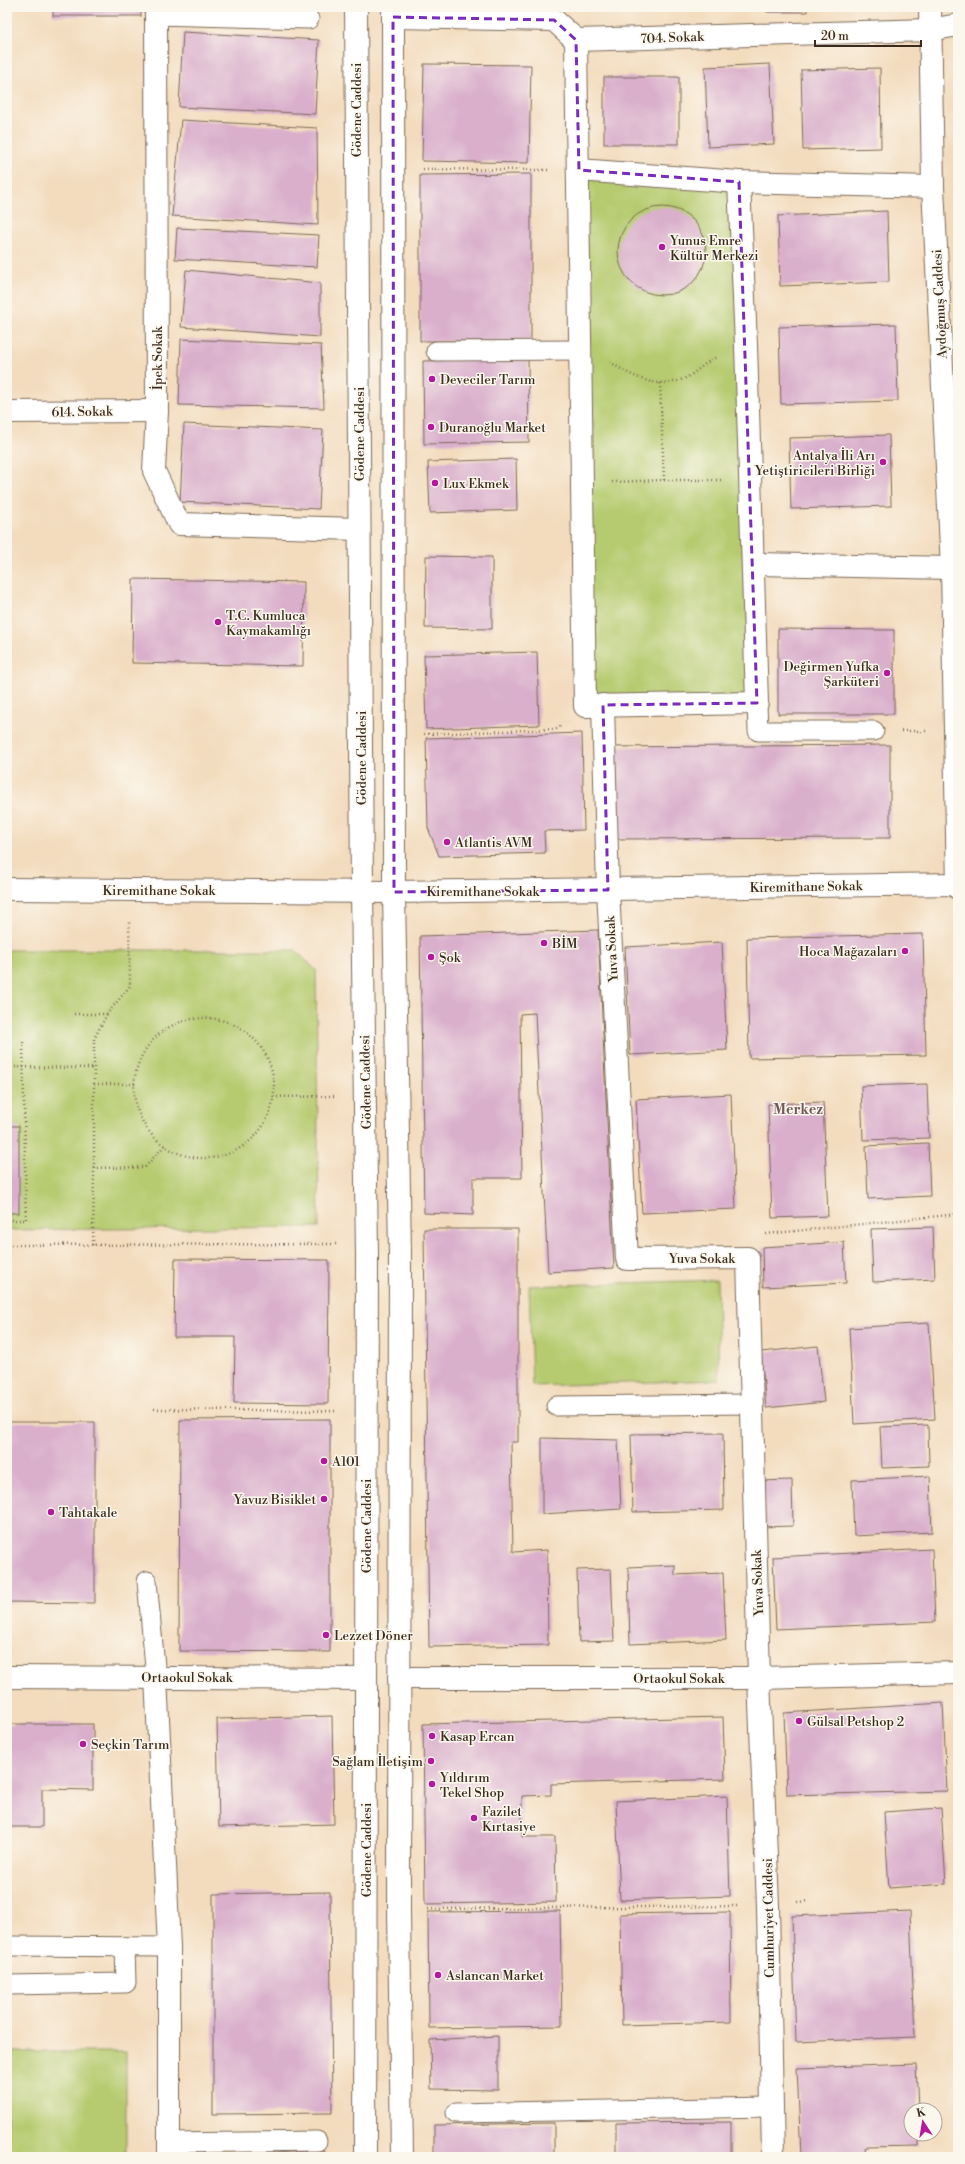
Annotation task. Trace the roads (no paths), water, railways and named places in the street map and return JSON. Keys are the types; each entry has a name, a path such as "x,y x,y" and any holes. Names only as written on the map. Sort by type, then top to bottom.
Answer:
{"street":[{"name":"Gödene Caddesi","path":"356,7 362,891 367,1244 365,2157"},
{"name":"Aydoğmuş Caddesi","path":"930,7 933,187 954,577 954,731 958,885"},
{"name":"İpek Sokak","path":"156,11 157,411 154,471 180,524 359,530"},
{"path":"402,2157 399,1909 400,1254 394,892 394,12 554,20 576,40 579,170 582,483 594,706 608,890"},
{"name":"704. Sokak","path":"576,40 930,30 958,25"},
{"path":"579,170 739,182 933,187"},
{"path":"594,706 756,703 751,480 739,182"},
{"name":"614. Sokak","path":"7,412 157,411"},
{"path":"753,564 954,577"},
{"name":"Kiremithane Sokak","path":"7,889 394,892 958,885"},
{"name":"Yuva Sokak","path":"608,890 627,1259 748,1258 759,1678"},
{"name":"Ortaokul Sokak","path":"399,1678 759,1678 958,1673"},
{"name":"Ortaokul Sokak","path":"7,1677 366,1679"},
{"path":"156,1677 169,1947 169,2150"},
{"name":"Cumhuriyet Caddesi","path":"759,1678 768,1906 773,2157"}],"lane":[{"path":"156,11 309,19"},
{"path":"436,351 580,350"},
{"path":"756,703 758,731 874,731"},
{"path":"556,1406 751,1404"},
{"path":"147,1581 156,1677"},
{"path":"7,1946 169,1947"},
{"path":"7,1985 126,1983 124,1947"},
{"path":"456,2113 771,2107"},
{"path":"169,2150 317,2141"}],"place":[{"name":"Yunus Emre Kültür Merkezi","path":"662,247"},
{"name":"Deveciler Tarım","path":"432,379"},
{"name":"Duranoğlu Market","path":"431,427"},
{"name":"Antalya İli Arı Yetiştiricileri Birliği","path":"883,462"},
{"name":"Lux Ekmek","path":"435,483"},
{"name":"T.C. Kumluca Kaymakamlığı","path":"218,622"},
{"name":"Değirmen Yufka Şarküteri","path":"887,673"},
{"name":"Atlantis AVM","path":"447,842"},
{"name":"BİM","path":"544,943"},
{"name":"Hoca Mağazaları","path":"905,951"},
{"name":"Şok","path":"431,957"},
{"name":"A101","path":"324,1461"},
{"name":"Yavuz Bisiklet","path":"324,1499"},
{"name":"Tahtakale","path":"51,1512"},
{"name":"Lezzet Döner","path":"326,1635"},
{"name":"Gülsal Petshop 2","path":"799,1721"},
{"name":"Kasap Ercan","path":"432,1736"},
{"name":"Seçkin Tarım","path":"83,1744"},
{"name":"Sağlam İletişim","path":"431,1761"},
{"name":"Yıldırım Tekel Shop","path":"432,1784"},
{"name":"Fazilet Kırtasiye","path":"474,1818"},
{"name":"Aslancan Market","path":"438,1975"}],"district":[{"name":"Merkez","path":"798,1109"}]}
